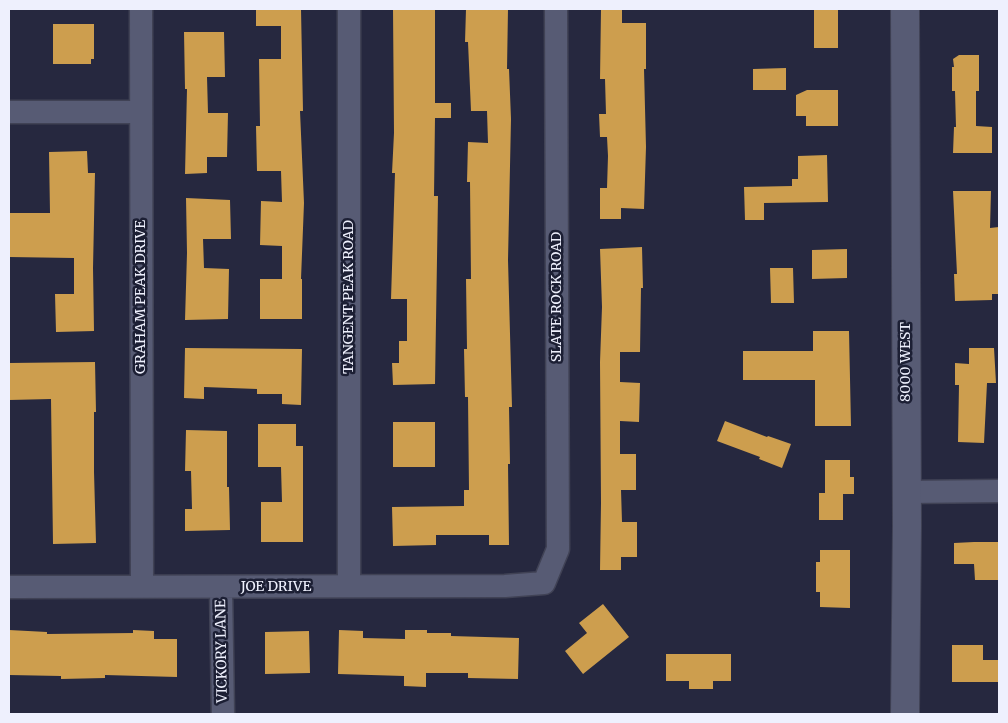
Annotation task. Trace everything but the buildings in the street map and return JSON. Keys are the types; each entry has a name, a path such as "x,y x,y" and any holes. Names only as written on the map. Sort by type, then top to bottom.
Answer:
{"street":[{"name":"GRAHAM PEAK DRIVE","path":"141,9 142,586"},
{"name":"TANGENT PEAK ROAD","path":"349,9 350,586"},
{"name":"SLATE ROCK ROAD","path":"544,583 558,549 556,9"},
{"name":"8000 WEST","path":"905,9 905,714"},
{"path":"9,112 141,112"},
{"path":"906,492 999,492"},
{"name":"JOE DRIVE","path":"9,587 505,586 544,583"},
{"name":"VICKORY LANE","path":"221,587 222,714"}]}
